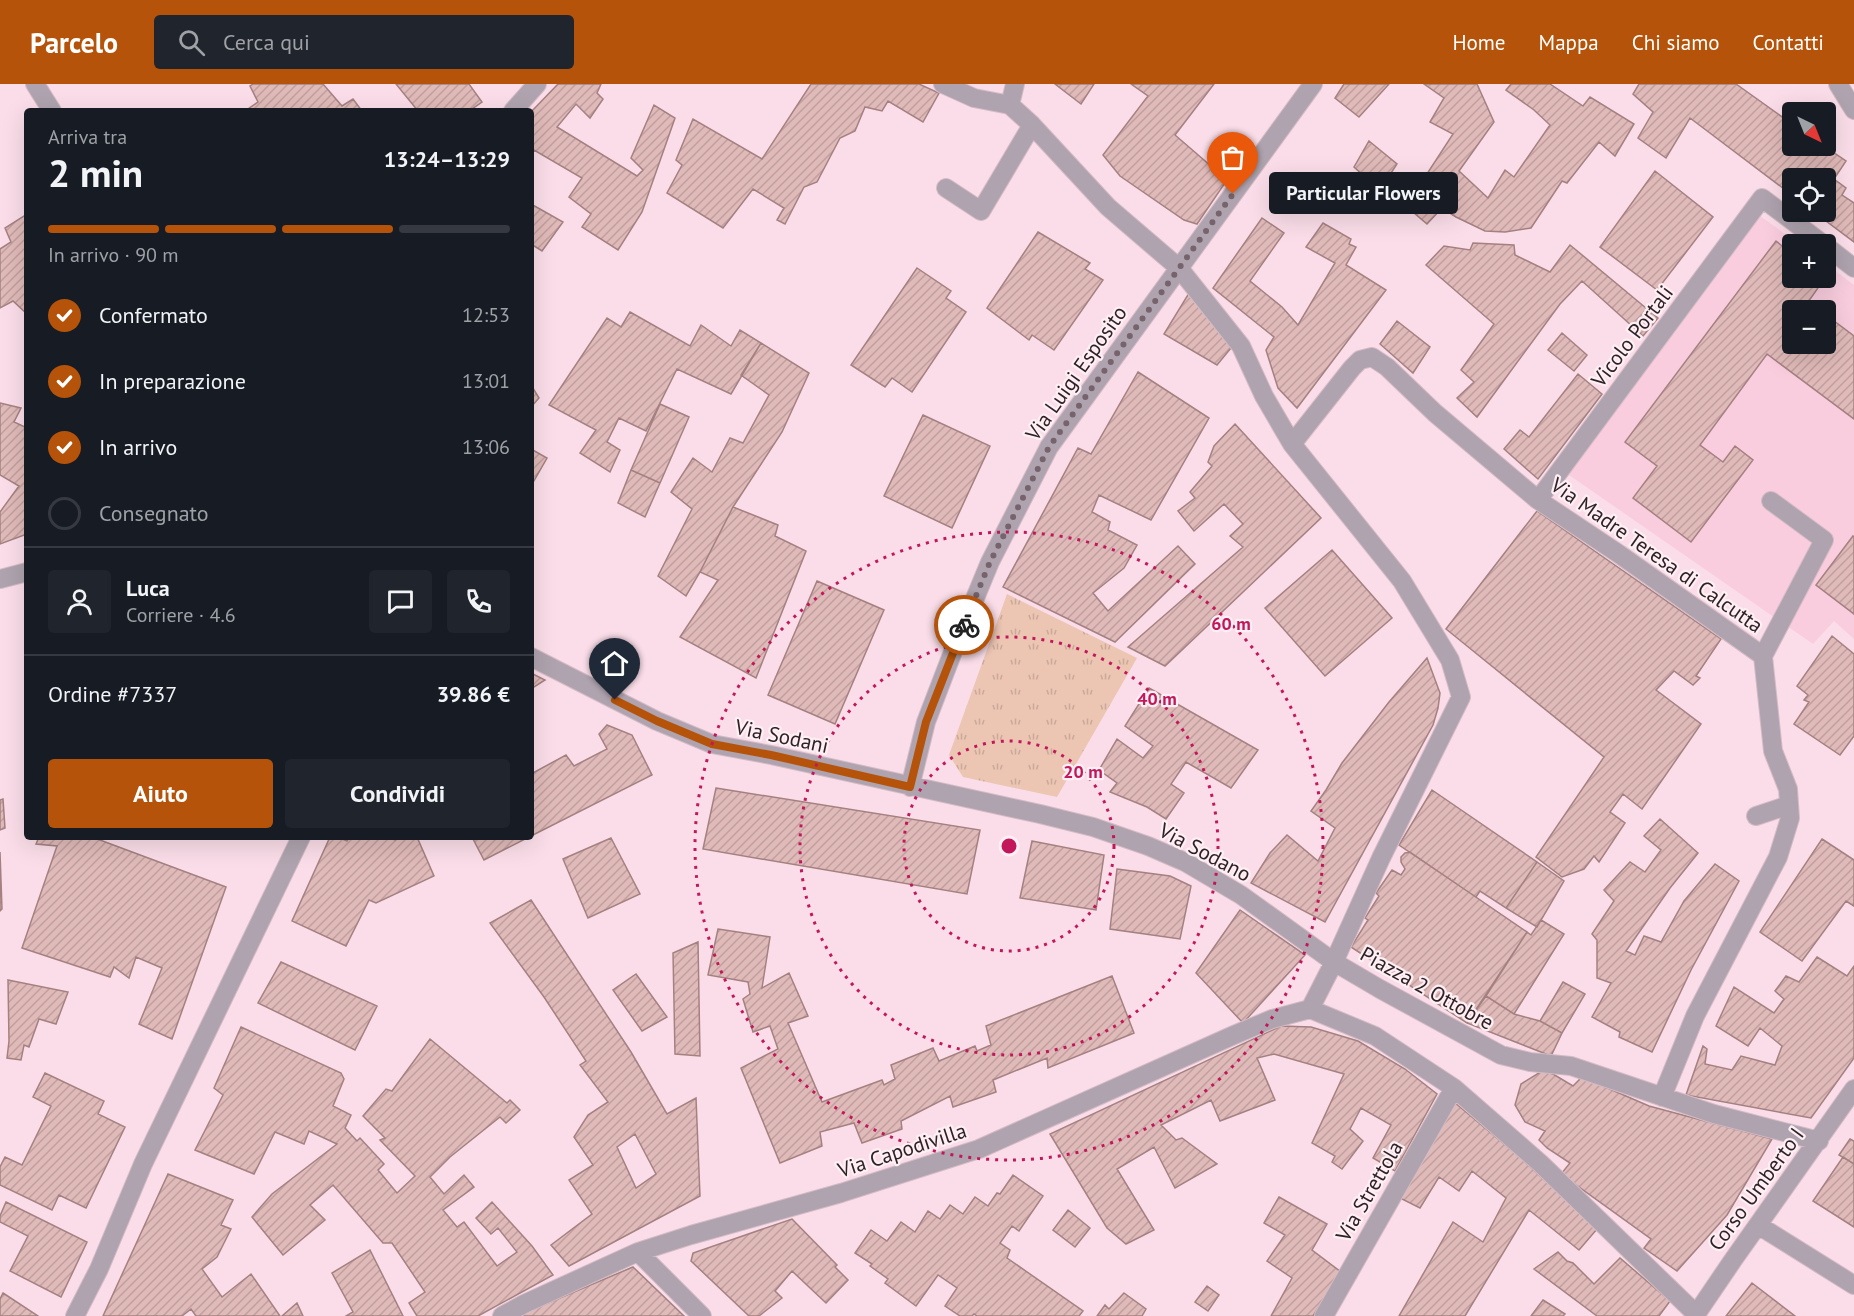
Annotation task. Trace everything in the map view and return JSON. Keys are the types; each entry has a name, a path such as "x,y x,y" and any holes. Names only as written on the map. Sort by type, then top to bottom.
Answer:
{"street":[{"path":"35,84 50,108"},
{"path":"516,108 537,84"},
{"path":"943,84 974,98 1010,105 1032,125 1108,207 1179,268 1241,346 1264,396 1292,444 1401,581 1450,660 1461,697 1381,858 1334,962"},
{"path":"1010,105 1015,84"},
{"name":"Via Luigi Esposito","path":"910,787 926,722 954,649 990,562 1049,447 1313,84"},
{"path":"1838,84 1854,110"},
{"path":"946,188 981,211 1032,125"},
{"name":"Vicolo Portali","path":"1538,500 1762,198 1809,234"},
{"path":"1836,254 1854,268"},
{"name":"Via Madre Teresa di Calcutta","path":"1292,444 1352,368 1360,360 1372,357 1387,367 1435,413 1538,500 1763,656 1773,751 1788,789 1790,818 1778,857 1695,1016 1662,1097"},
{"path":"1763,656 1824,540 1772,501"},
{"path":"0,579 24,573"},
{"name":"Via Sodani","path":"534,659 657,721 712,744 1040,814"},
{"path":"1756,816 1789,805"},
{"name":"Via Sodano","path":"1040,814 1093,827 1185,862 1241,896 1334,962"},
{"path":"75,1316 99,1269 148,1154 300,840"},
{"name":"Piazza 2 Ottobre","path":"1310,1009 1334,962 1501,1055 1530,1062 1571,1066 1714,1114 1819,1141"},
{"path":"1310,1009 1375,1036 1454,1088 1540,1163 1696,1315"},
{"name":"Via Capodivilla","path":"502,1316 638,1252 841,1193 979,1149 1234,1035 1272,1019 1310,1009"},
{"name":"Via Strettola","path":"1324,1316 1454,1088"},
{"name":"Corso Umberto I","path":"1696,1315 1854,1089"},
{"path":"1758,1225 1854,1285"},
{"path":"638,1252 702,1316"}],"shaded area":[{"path":"1760,216 1785,234 1782,234 1782,288 1836,288 1836,272 1854,285 1854,639 1834,621 1813,644 1566,473"}],"green space":[{"path":"1007,594 1137,658 1057,797 963,777 949,755"}],"building":[{"path":"253,84 323,84 342,106 353,99 360,108 249,108 258,102 250,86"},
{"path":"396,84 469,84 482,102 473,108 416,108"},
{"path":"558,84 601,84 597,93 603,99 590,118 576,104 557,127 637,176 643,170 631,158 654,105 675,118 642,212 618,250 582,227 591,214 569,197 582,178 534,150 534,109"},
{"path":"811,84 919,84 939,93 923,122 888,101 882,111 865,107 855,131 840,138 817,182 804,187 785,224 777,220 784,208 753,189 723,228 667,193 682,165 676,160 693,119 762,159"},
{"path":"1055,84 1094,84 1081,104"},
{"path":"1131,84 1214,84 1175,135 1227,180 1197,224 1184,220 1120,176 1103,155 1148,96"},
{"path":"1344,84 1389,84 1359,117 1335,98"},
{"path":"1424,84 1477,84 1494,122 1459,171 1488,198 1505,170 1514,177 1550,125 1506,90 1511,84 1550,84 1583,106 1590,97 1634,124 1615,156 1599,142 1567,183 1562,181 1531,228 1505,232 1485,231 1442,208 1427,224 1406,206 1453,134 1430,122 1444,98"},
{"path":"1639,84 1736,84 1782,117 1782,156 1836,156 1836,154 1846,161 1836,176 1836,168 1782,168 1782,187 1690,118 1666,158 1638,138 1653,112 1633,94"},
{"path":"1369,141 1397,164 1380,190 1354,167"},
{"path":"1655,171 1713,217 1657,290 1600,247"},
{"path":"1836,180 1846,188 1842,195 1854,203 1854,242 1827,222 1836,222"},
{"path":"534,206 563,222 542,251 534,246"},
{"path":"24,216 24,311 13,301 0,308 0,249 11,242 5,228"},
{"path":"1262,218 1284,233 1250,281 1282,307 1298,325 1335,263 1306,247 1323,223 1351,239 1349,244 1356,247 1346,265 1386,290 1297,408 1278,388 1266,350 1274,337 1213,288"},
{"path":"1038,232 1090,263 1085,269 1103,280 1054,350 1032,335 1029,340 987,308"},
{"path":"1776,241 1782,246 1782,288 1818,288 1809,300 1782,300 1782,354 1836,354 1836,322 1854,336 1854,419 1767,354 1700,445 1723,462 1735,446 1753,460 1691,542 1633,498 1657,466 1625,442"},
{"path":"1473,243 1514,245 1515,255 1550,272 1570,245 1658,318 1643,336 1582,281 1560,304 1477,417 1457,398 1474,382 1461,370 1494,324 1426,265 1444,246 1470,250"},
{"path":"917,268 951,291 946,298 966,312 912,392 892,378 885,387 851,365"},
{"path":"1189,293 1231,348 1217,365 1164,334"},
{"path":"630,312 690,346 701,325 731,346 740,330 761,343 731,394 677,369 646,431 619,418 607,442 620,450 610,472 580,453 596,430 549,405 607,318 621,327"},
{"path":"1397,321 1430,347 1413,373 1380,344"},
{"path":"1562,333 1587,355 1574,371 1548,350"},
{"path":"761,343 809,373 782,432 733,507 686,596 658,576 692,509 671,492 693,458 712,472 730,438 743,443 769,395 741,375"},
{"path":"1138,372 1209,418 1151,520 1099,495 1092,512 1110,522 1108,530 1137,545 1124,568 1093,593 1108,611 1178,546 1195,564 1115,642 1003,587 1078,448 1091,454"},
{"path":"1578,374 1602,394 1538,479 1504,449 1520,430 1529,437"},
{"path":"534,390 539,398 534,404"},
{"path":"0,403 21,408 14,422 24,427 24,535 0,544 0,512 19,486 0,475"},
{"path":"660,404 689,417 660,483 631,470"},
{"path":"923,415 990,446 952,528 884,496"},
{"path":"1235,424 1321,518 1165,666 1128,647 1243,547 1230,536 1243,524 1224,504 1194,531 1178,511 1195,498 1190,492 1212,466 1208,462 1214,446"},
{"path":"534,451 547,458 534,481"},
{"path":"631,470 660,483 645,517 618,503"},
{"path":"733,507 778,525 775,536 806,551 756,678 680,637 718,580 700,572"},
{"path":"1537,511 1721,639 1696,676 1700,678 1693,685 1674,671 1656,690 1701,724 1642,809 1623,794 1610,812 1625,823 1599,862 1594,856 1584,869 1562,877 1536,857 1604,757 1446,629"},
{"path":"1854,537 1854,614 1816,585"},
{"path":"1332,550 1392,618 1325,676 1265,608"},
{"path":"817,581 884,610 835,724 768,695"},
{"path":"1832,636 1854,654 1854,736 1840,755 1794,724 1809,702 1804,700 1808,695 1797,686"},
{"path":"1427,658 1440,693 1433,725 1325,922 1251,883 1270,853 1287,835 1318,861 1335,828 1311,811 1342,763 1389,702"},
{"path":"534,674 545,680 534,687"},
{"path":"1149,688 1258,750 1231,788 1186,762 1171,784 1184,793 1166,819 1147,807 1110,792 1117,783 1099,770 1117,739 1143,758 1153,746 1125,726"},
{"path":"607,725 632,735 652,775 534,834 534,772 566,755 574,766 607,749 599,734"},
{"path":"716,788 980,830 967,894 703,849"},
{"path":"1432,790 1537,862 1506,908 1480,891 1476,897 1399,845"},
{"path":"3,799 5,828 0,830 0,800"},
{"path":"1660,819 1698,853 1670,888 1626,951 1635,955 1644,936 1661,942 1684,901 1715,864 1739,881 1691,970 1652,1052 1619,1037 1620,1032 1592,1017 1611,983 1597,978 1597,940 1592,934 1614,901 1604,890 1630,862 1645,872 1661,850 1644,836"},
{"path":"611,838 640,894 588,918 563,859"},
{"path":"1822,839 1854,860 1854,906 1846,901 1802,961 1760,932"},
{"path":"38,840 100,840 226,887 172,1039 139,1024 162,968 136,957 129,978 114,967 110,977 22,948 57,846 36,844"},
{"path":"329,840 418,840 434,876 376,903 369,900 346,946 292,921"},
{"path":"474,840 523,840 484,860"},
{"path":"1032,841 1104,855 1096,910 1020,898"},
{"path":"0,852 2,909 0,911"},
{"path":"1410,852 1527,932 1467,1023 1351,947 1368,920 1365,918 1379,896 1376,893 1392,870 1401,875 1405,869 1401,857"},
{"path":"1537,862 1564,881 1537,927 1506,908"},
{"path":"1117,869 1170,876 1191,886 1180,939 1110,929"},
{"path":"531,900 631,1052 667,1114 696,1098 700,1196 569,1266 551,1245 592,1214 569,1180 593,1165 574,1137 588,1115 608,1102 580,1065 586,1061 544,997 490,923","holes":["635,1134 656,1174 636,1188 617,1147"]},
{"path":"1240,910 1305,955 1243,1023 1196,973"},
{"path":"1541,920 1564,934 1514,1014 1486,996 1527,932 1531,935"},
{"path":"718,929 770,937 762,988 789,973 808,1016 788,1023 822,1102 882,1080 884,1085 895,1079 891,1065 933,1048 939,1061 975,1046 977,1051 991,1045 986,1026 1112,976 1134,1033 1048,1068 1047,1058 993,1080 996,1092 953,1107 950,1096 901,1121 902,1129 862,1143 854,1123 820,1132 822,1146 780,1163 741,1068 778,1049 770,1026 753,1032 743,999 750,994 748,982 708,975"},
{"path":"698,942 700,1056 675,1054 673,953"},
{"path":"1817,957 1847,976 1854,966 1854,1058 1811,1118 1686,1095 1703,1046 1707,1049 1705,1064 1732,1070 1741,1056 1775,1065 1782,1046 1760,1028 1748,1046 1716,1026 1734,987 1774,1013 1784,999 1775,991 1786,976 1799,982"},
{"path":"281,962 377,1006 355,1050 258,1003"},
{"path":"636,974 667,1017 642,1031 613,990"},
{"path":"8,980 68,992 56,1024 39,1019 29,1047 24,1045 21,1060 7,1058"},
{"path":"1563,982 1585,994 1562,1033 1540,1021"},
{"path":"1486,996 1514,1014 1540,1021 1562,1033 1551,1056 1467,1023"},
{"path":"1281,1026 1311,1027 1358,1041 1405,1069 1437,1094 1395,1171 1373,1158 1391,1125 1361,1108 1350,1129 1363,1141 1342,1169 1332,1162 1335,1156 1312,1143 1344,1074 1274,1054 1257,1058 1275,1100 1220,1121 1211,1100 1161,1125 1176,1140 1182,1138 1217,1164 1175,1188 1154,1147 1117,1169 1154,1230 1126,1244 1107,1228 1050,1134"},
{"path":"241,1027 341,1073 344,1079 333,1106 351,1115 345,1128 357,1141 360,1138 384,1164 378,1170 397,1193 415,1176 380,1140 385,1138 363,1116 386,1089 392,1091 430,1039 507,1103 510,1100 520,1110 506,1123 500,1117 450,1157 430,1177 444,1194 464,1175 474,1187 443,1210 457,1227 464,1222 497,1266 517,1252 498,1228 491,1234 476,1218 492,1202 532,1246 553,1275 478,1316 417,1316 409,1303 425,1292 392,1243 383,1243 333,1185 310,1205 325,1220 283,1255 252,1217 272,1194 337,1144 309,1131 304,1144 275,1132 254,1174 195,1150 223,1095 214,1088"},
{"path":"1542,1071 1553,1074 1573,1086 1582,1077 1649,1106 1772,1139 1727,1215 1677,1271 1644,1248 1651,1239 1561,1174 1570,1163 1539,1140 1545,1131 1525,1122 1515,1105 1521,1084"},
{"path":"45,1073 104,1101 98,1114 125,1127 86,1208 59,1195 52,1210 0,1185 0,1167 5,1157 22,1165 51,1106 33,1097"},
{"path":"1454,1102 1522,1159 1597,1229 1579,1250 1529,1210 1465,1316 1399,1316 1453,1222 1483,1242 1506,1198 1472,1171 1459,1191 1439,1177 1420,1208 1396,1196"},
{"path":"1850,1139 1854,1141 1854,1164 1839,1155"},
{"path":"1843,1157 1854,1164 1854,1227 1813,1201"},
{"path":"168,1174 233,1200 221,1225 231,1229 217,1257 202,1269 222,1297 251,1274 280,1316 196,1316 191,1309 182,1316 103,1316"},
{"path":"1013,1175 1043,1196 1019,1231 1012,1226 1000,1243 1010,1250 1007,1258 1083,1311 1079,1316 977,1316 974,1314 960,1316 945,1306 957,1288 938,1275 916,1306 885,1283 888,1279 870,1266 872,1264 855,1253 871,1230 887,1241 901,1222 915,1232 928,1211 940,1219 950,1205 963,1214 975,1197 988,1206 997,1193 1000,1194"},
{"path":"1279,1197 1327,1224 1312,1250 1341,1272 1313,1316 1271,1316 1292,1278 1267,1261 1285,1235 1264,1223"},
{"path":"6,1202 87,1242 61,1297 10,1271 28,1236 0,1222"},
{"path":"1068,1210 1090,1228 1075,1247 1053,1230"},
{"path":"792,1219 837,1265 835,1267 848,1280 826,1303 792,1271 775,1291 782,1298 759,1316 749,1316 691,1261 693,1253"},
{"path":"370,1250 403,1316 346,1316 353,1312 332,1273"},
{"path":"1558,1252 1594,1284 1620,1258 1670,1301 1659,1316 1597,1316 1534,1269"},
{"path":"633,1267 684,1316 520,1316 529,1311"},
{"path":"1752,1283 1795,1316 1726,1316"},
{"path":"1207,1286 1219,1295 1208,1311 1195,1302"},
{"path":"3,1293 38,1316 0,1316 0,1299"},
{"path":"1124,1293 1146,1309 1142,1316 1097,1316 1105,1305 1109,1309"},
{"path":"1543,1300 1565,1314 1563,1316 1531,1316"},
{"path":"297,1303 303,1316 282,1316"}],"way so far":[{"path":"964,625 990,562 1049,447 1233,194"}],"place":[{"name":"Particular Flowers","path":"1233,194"}],"route":[{"path":"615,700 712,744 910,787 926,722 964,625"}]}
